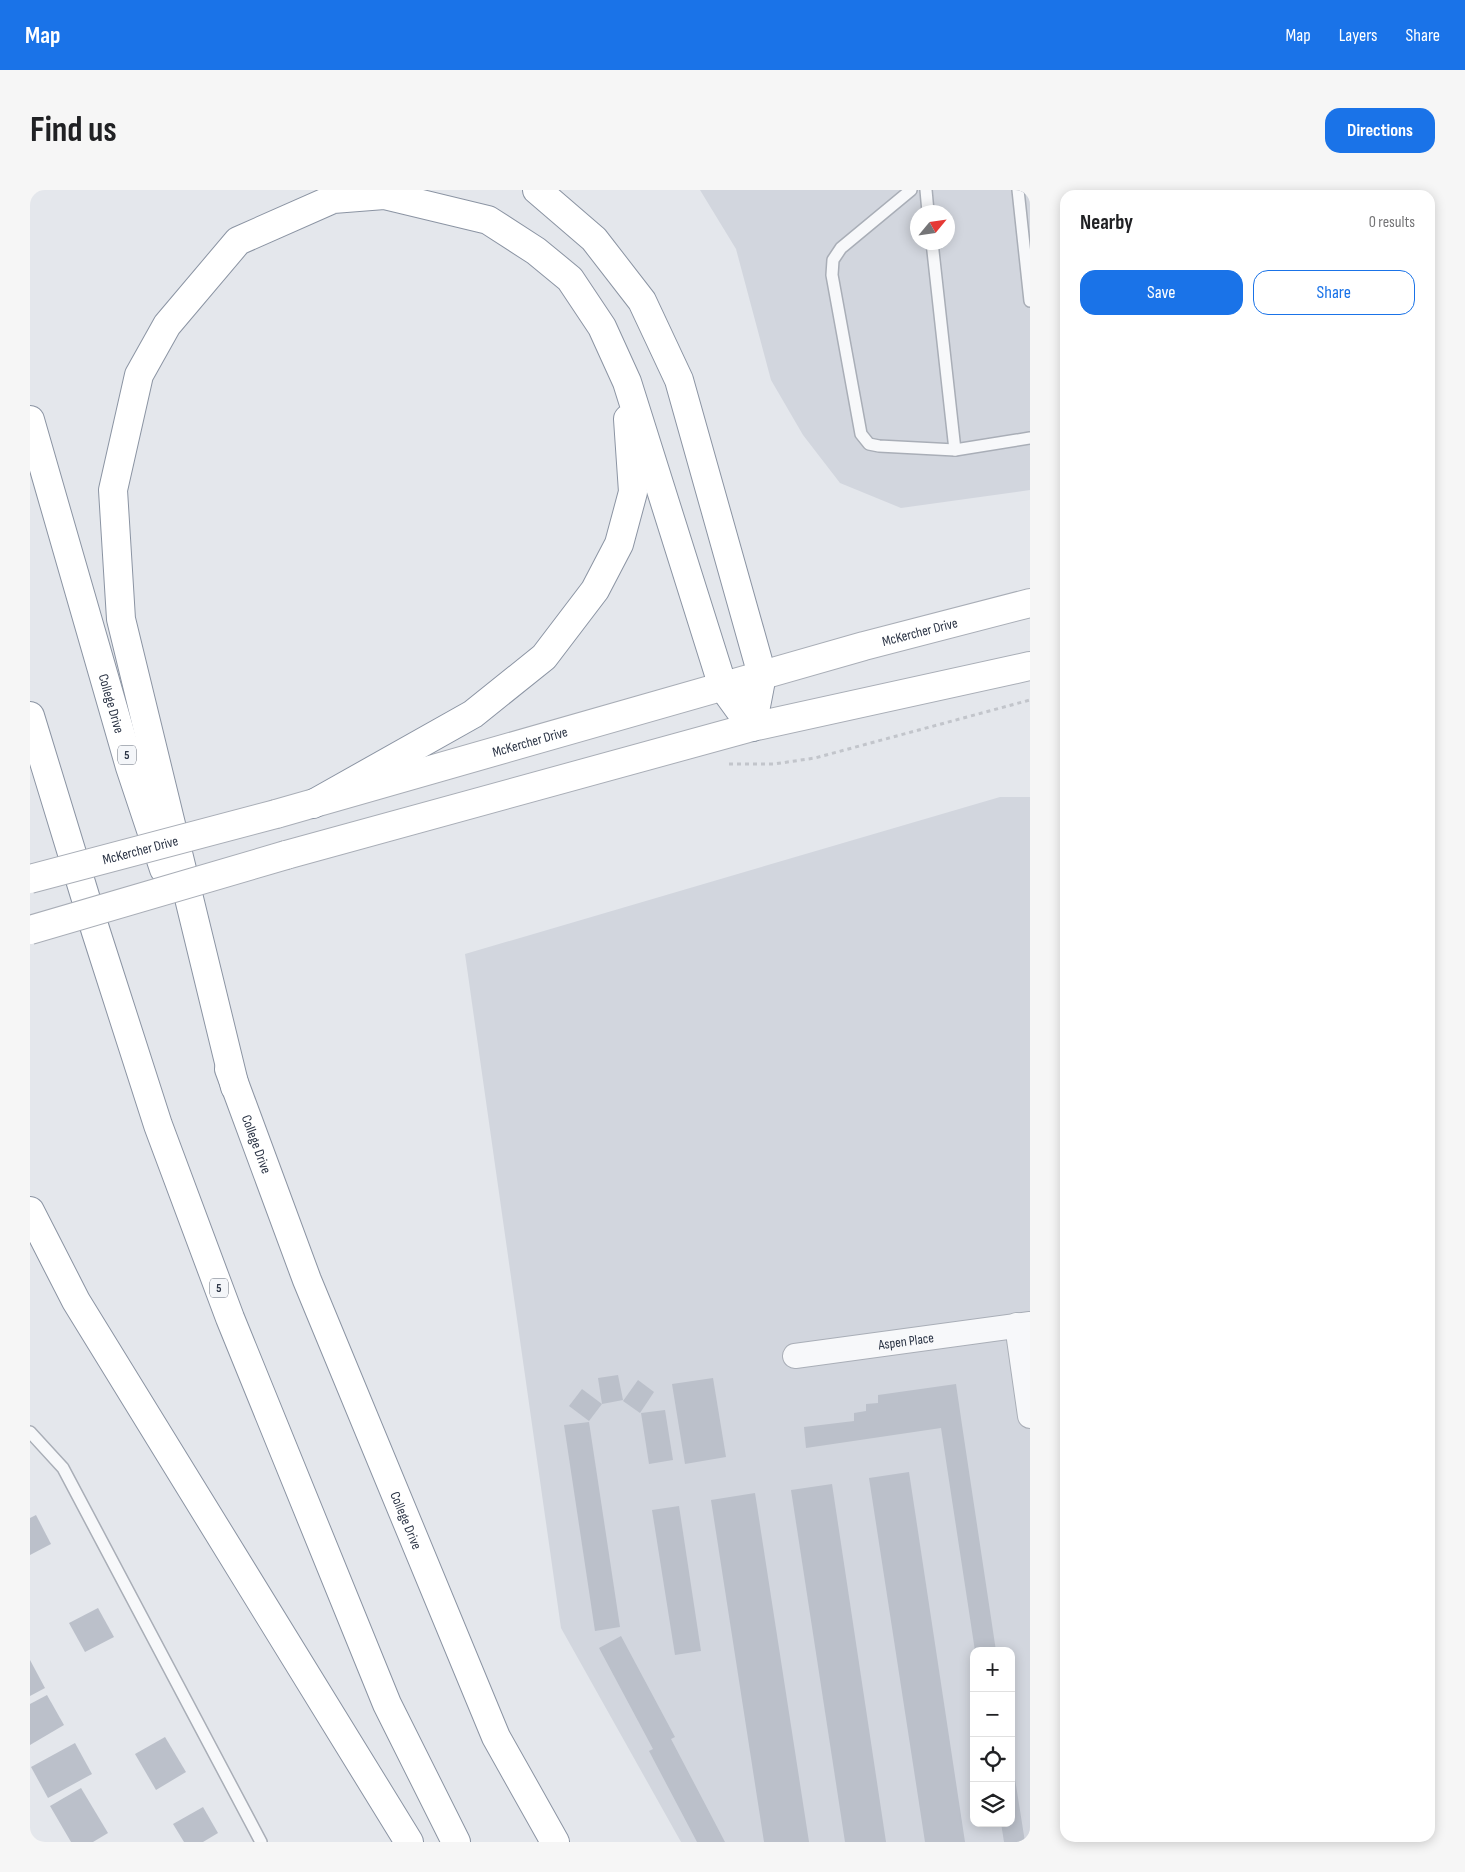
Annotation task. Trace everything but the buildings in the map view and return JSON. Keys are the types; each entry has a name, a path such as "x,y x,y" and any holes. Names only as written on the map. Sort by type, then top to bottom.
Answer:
{"main road":[{"path":"537,190 594,239 642,300 679,380 762,675 752,727"},
{"path":"235,1087 121,619 113,490 139,375 167,325 238,241 333,199 384,195 488,220 536,251 570,279 602,327 627,382 723,687 752,727"},
{"path":"313,804 473,714 544,657 595,590 619,544 633,492 627,382"},
{"name":"College Drive","path":"30,420 130,767 235,1087 307,1280 496,1737 555,1842"},
{"name":"McKercher Drive","path":"30,879 313,804 864,646 1030,603"},
{"path":"30,930 286,855 752,727 1030,666"},
{"name":"5","path":"30,716 96,932 158,1125 226,1308 387,1704 456,1842"},
{"path":"30,1211 76,1300 409,1842"},
{"path":"30,1242 76,1300"}],"street":[{"name":"Aspen Place","path":"795,1356 1024,1324 1030,1416"}],"lane":[{"path":"911,190 841,248 833,260 832,275 861,434 869,444 879,446 955,450 1030,438"},
{"path":"926,190 927,205"},
{"path":"1018,190 1026,232 1030,301"},
{"path":"933,250 955,450"},
{"path":"30,1432 63,1468 261,1842"}],"path":[{"path":"725,764 774,764 815,758 1030,700"}],"shaded area":[{"path":"700,190 1030,190 1030,490 901,508 840,483 803,435 771,380 736,249"},
{"path":"1000,797 1030,797 1030,1842 681,1842 561,1628 465,954"}]}
